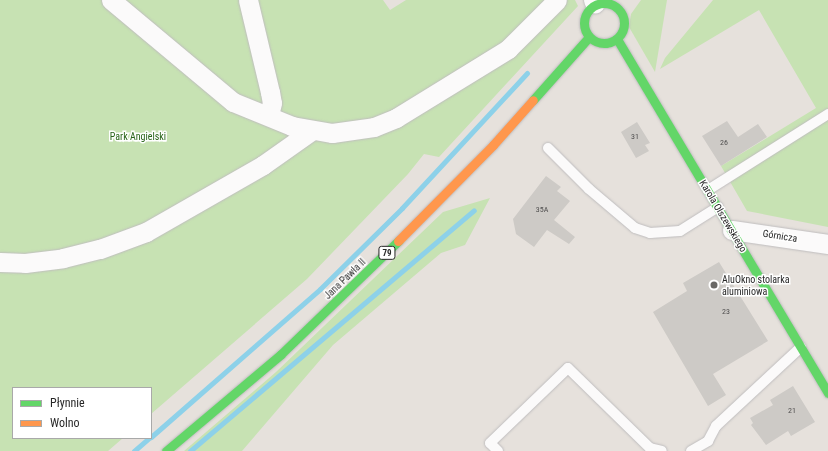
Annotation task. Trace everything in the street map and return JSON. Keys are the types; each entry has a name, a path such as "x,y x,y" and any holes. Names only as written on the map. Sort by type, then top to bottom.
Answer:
{"main road":[{"path":"594,2 619,3 622,11 624,26 616,39 605,43 589,37 584,27 584,16 594,2"},
{"name":"Jana Pawła II","path":"166,451 281,354 379,261 493,145 589,37"},
{"name":"Karola Olszewskiego","path":"616,39 732,230 828,393"}],"street":[{"path":"111,0 220,94 233,102 269,115 292,126 311,131 332,133 374,127 396,118 508,49 557,0"},
{"path":"248,0 270,92 272,103 269,115"},
{"path":"0,262 25,263 62,258 100,249 146,232 263,165 311,131"},
{"name":"Górnicza","path":"732,230 828,244"}],"lane":[{"path":"708,190 828,114"},
{"path":"548,148 589,189 635,228 650,233 680,230 718,207"},
{"path":"692,451 708,441 716,426 801,347"},
{"path":"498,451 490,443 568,368 650,448 662,451"}],"green space":[{"name":"Park Angielski","path":"0,0 383,0 390,10 406,0 575,0 578,6 439,157 424,154 408,174 307,279 152,413 152,387 12,387 12,439 122,439 108,451 0,451"},
{"path":"641,0 667,0 655,72 629,27 631,14"},
{"path":"713,0 828,0 828,227 747,211 721,166 816,108 759,10 660,69 665,58"},
{"path":"490,198 465,245 441,253 333,345 242,451 184,451 276,372 443,212"}],"building":[{"path":"727,121 738,137 758,124 767,137 721,166 702,136"},
{"path":"637,122 650,143 645,145 649,151 636,158 621,132"},
{"path":"546,176 561,187 557,191 570,201 554,220 575,237 569,244 547,230 534,247 516,234 513,219"},
{"path":"719,262 768,341 713,374 726,395 708,406 653,312 687,291 683,283"},
{"path":"793,386 815,422 791,436 788,431 766,445 751,425 753,423 750,418 773,405 770,400"}],"waterway":[{"path":"152,436 320,289 402,208 527,73"},
{"path":"190,451 474,210"},
{"path":"134,451 148,439"}],"traffic: fast":[{"path":"608,3 615,6 621,12 624,23 623,31 615,40 608,43 600,43 593,40 585,31 584,19 587,12 596,4 608,3"},
{"path":"533,100 589,37"},
{"path":"617,39 828,393"},
{"path":"166,451 281,354 398,241"}],"traffic: slow":[{"path":"398,241 493,145 533,100"}],"place":[{"name":"AluOkno stolarka aluminiowa","path":"714,285"}]}
